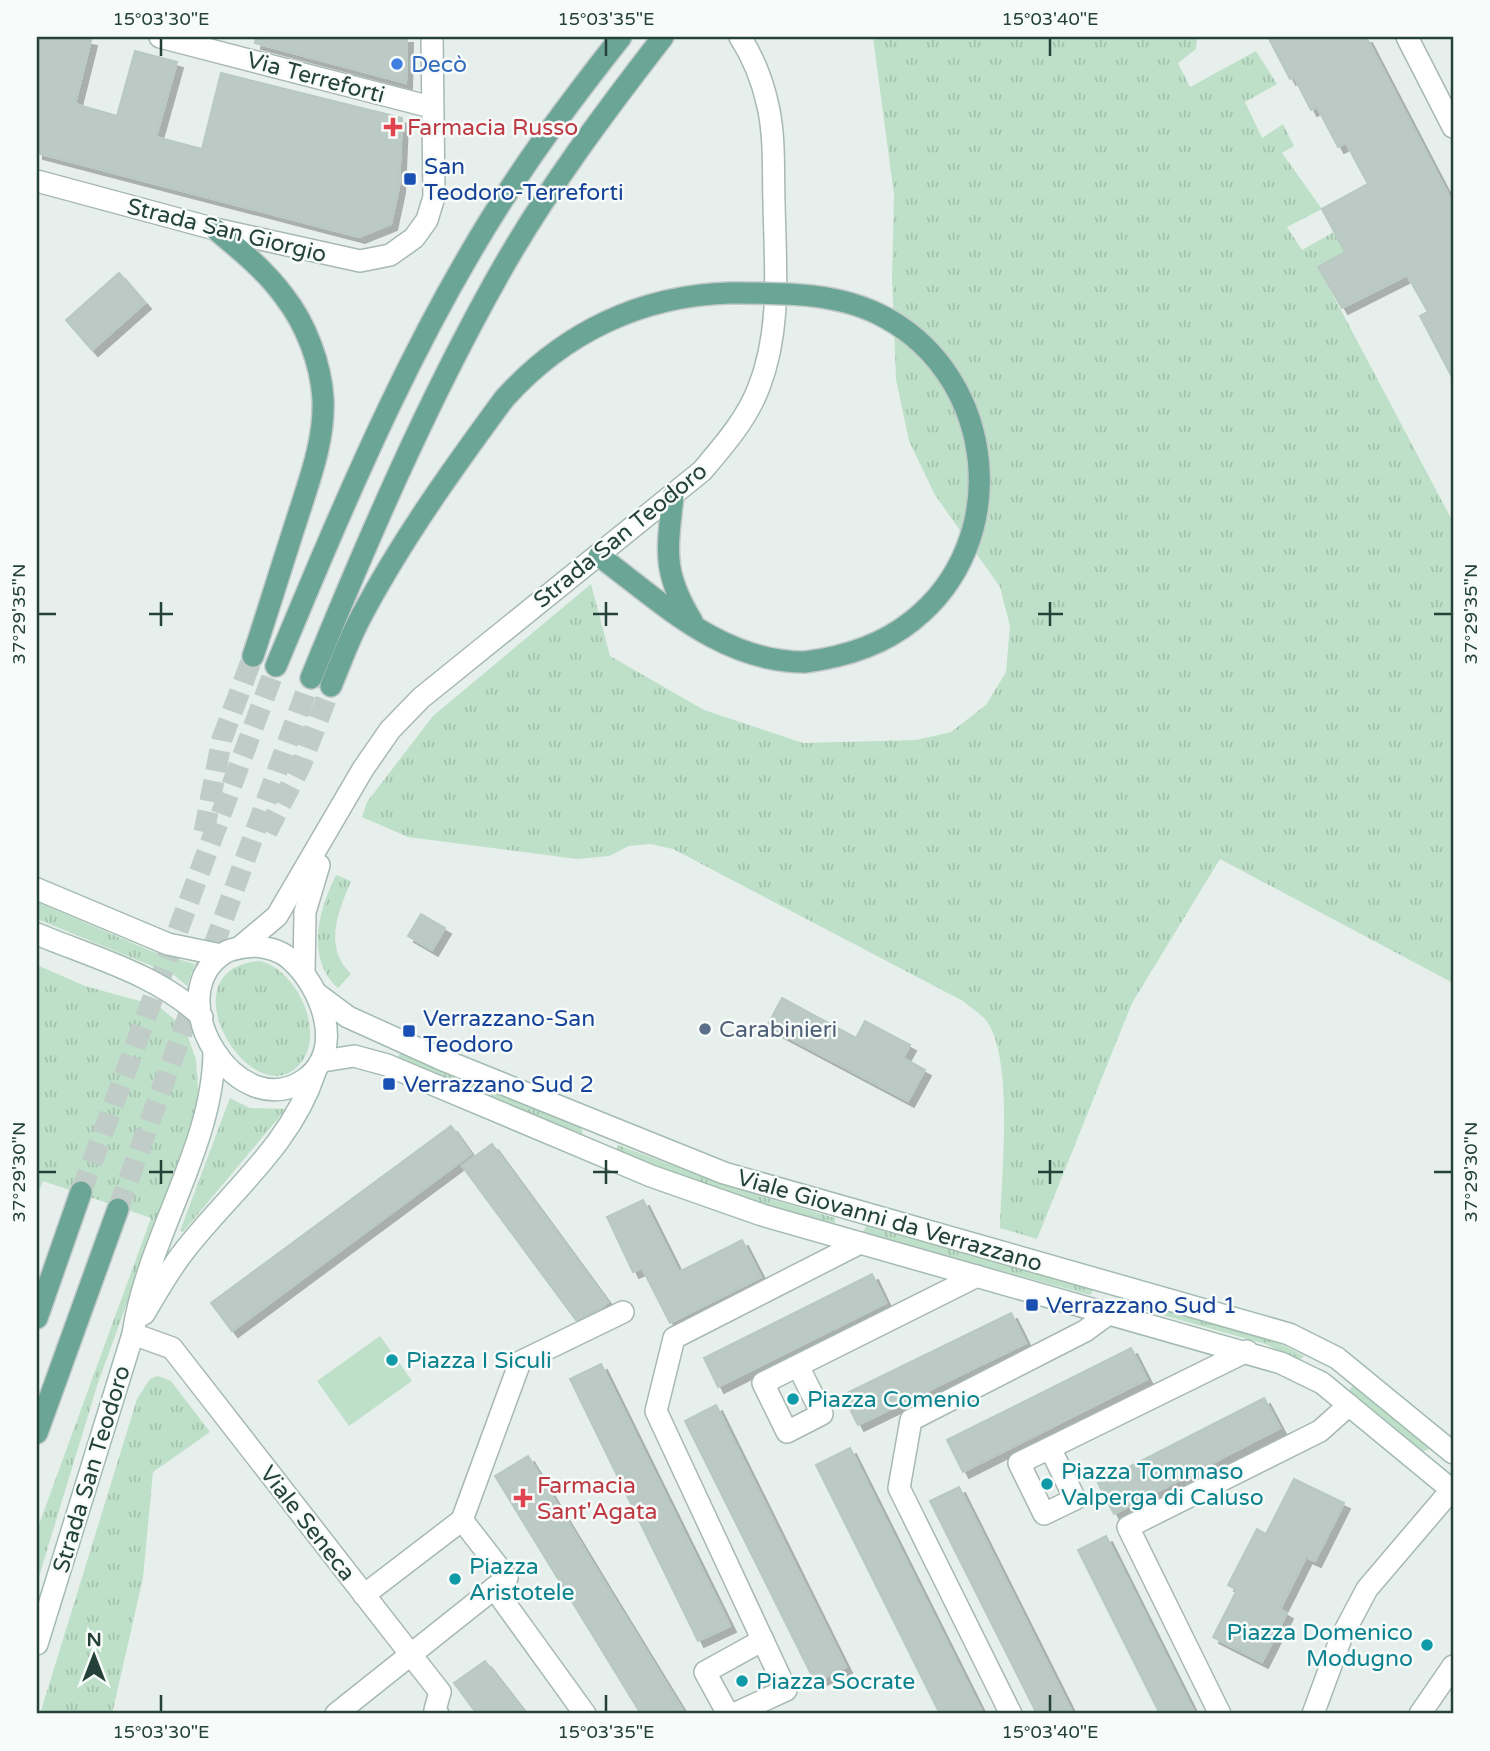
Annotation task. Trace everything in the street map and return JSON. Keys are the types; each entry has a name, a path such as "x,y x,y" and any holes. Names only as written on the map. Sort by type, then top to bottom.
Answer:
{"main road":[{"path":"276,666 337,520 422,344 470,256 522,170 621,37"},
{"path":"599,555 714,640 749,655 805,662 829,659 865,648 913,621 950,582 972,531 981,477 973,423 949,374 911,335 886,318 835,299 744,293 690,296 636,308 586,331 540,362 504,399 428,506 321,682 369,536 453,359 499,274 552,190 608,108 663,37"},
{"path":"215,229 258,266 286,297 303,327 318,365 323,400 320,436 309,479 253,656"},
{"path":"673,496 666,558 673,584 696,629"},
{"path":"37,1318 81,1192"},
{"path":"37,1433 118,1209"}],"street":[{"name":"Via Terreforti","path":"160,37 431,107"},
{"path":"431,107 432,37"},
{"name":"Strada San Teodoro","path":"230,951 277,916 338,810 390,730 422,698 702,471 741,422 759,389 776,322 773,138 758,73 740,37"},
{"path":"1407,37 1453,127"},
{"name":"Strada San Giorgio","path":"37,181 215,229 360,261 390,255 414,238 427,220 434,197 431,107"},
{"name":"Strada San Teodoro","path":"304,974 305,912 338,810"},
{"path":"37,888 168,944 230,951 272,948 289,957 317,994 326,1026 319,1066 298,1084 278,1089 263,1088 240,1079 214,1051 202,1017 200,992 204,977 230,951"},
{"path":"37,934 154,984 188,1004 202,1017"},
{"name":"Viale Giovanni da Verrazzano","path":"317,994 348,1017 429,1054 724,1173 1289,1334 1337,1358 1453,1453"},
{"name":"Strada San Teodoro","path":"37,1644 133,1334 138,1299 210,1101 214,1051"},
{"name":"Viale Giovanni da Verrazzano","path":"319,1066 354,1056 387,1065 651,1176 762,1214 1247,1351 1281,1363 1322,1383 1453,1489"},
{"name":"Strada San Teodoro","path":"133,1334 162,1281 279,1142 305,1103 319,1066"},
{"path":"734,1714 786,1689 656,1411 674,1338 860,1243"},
{"path":"806,1362 977,1276"},
{"path":"364,1595 463,1520 520,1362 623,1312"},
{"path":"1011,1714 899,1488 911,1420 1085,1331 1111,1312"},
{"name":"Viale Seneca","path":"133,1334 172,1348 440,1692 435,1710 438,1714"},
{"path":"1057,1445 1247,1351"},
{"path":"1322,1383 1337,1358"},
{"path":"1220,1714 1128,1527 1320,1431 1349,1405"},
{"path":"1313,1714 1341,1638 1367,1589 1453,1489"},
{"path":"336,1714 507,1578 463,1520"},
{"path":"494,1588 585,1714"},
{"path":"728,1714 705,1672 764,1640"},
{"path":"1420,1714 1453,1666"}],"green space":[{"path":"873,37 1197,37 1196,49 1178,63 1190,87 1256,51 1277,84 1245,102 1262,138 1283,124 1294,146 1282,153 1322,209 1287,227 1302,250 1334,232 1345,252 1318,267 1453,522 1453,983 1220,859 1132,1003 1037,1239 1000,1228 1004,1122 1001,1065 988,1023 963,1001 673,849 650,844 629,846 609,856 577,859 408,837 362,817 367,802 433,716 591,584 610,656 704,710 803,743 916,740 951,732 986,705 1006,672 1010,626 1000,587 935,495 909,441 896,379 892,278 894,195"},
{"path":"336,875 351,881 338,917 335,941 342,963 351,974 338,988 321,962 318,948 320,918"},
{"path":"37,902 151,951 195,964 187,986 174,975 37,919"},
{"path":"259,961 273,966 286,976 304,1006 309,1023 310,1040 306,1055 296,1068 277,1076 257,1070 238,1055 224,1034 216,1010 218,987 231,970"},
{"path":"37,965 85,986 158,1006 185,1028 196,1060 199,1103 97,1386 37,1583 37,1530 151,1218 43,1181 37,1197"},
{"path":"400,1053 581,1127 583,1133 579,1135 397,1060"},
{"path":"230,1098 250,1108 286,1109 183,1232 180,1231"},
{"path":"618,1145 727,1186 835,1218 835,1223 761,1205 621,1152 617,1150"},
{"path":"866,1226 1091,1287 1093,1290 1090,1295 863,1233"},
{"path":"1131,1297 1269,1338 1304,1356 1299,1360 1265,1344 1131,1306 1127,1301"},
{"path":"380,1336 412,1381 349,1426 317,1381"},
{"path":"158,1376 171,1381 210,1432 153,1472 143,1578 112,1714 40,1714 137,1399 150,1379"},
{"path":"1354,1385 1429,1447 1428,1450 1423,1451 1349,1390"}],"building":[{"path":"37,37 77,37 91,40 75,104 117,116 135,51 177,62 156,137 202,149 221,73 402,118 399,187 391,224 359,237 37,153"},
{"path":"256,37 407,37 406,83 255,43"},
{"path":"1268,37 1366,37 1453,204 1453,379 1420,316 1428,312 1407,275 1342,308 1318,267 1345,252 1322,209 1368,184 1346,143 1338,147 1317,107 1311,110 1294,77 1290,79"},
{"path":"119,273 145,303 92,350 66,320"},
{"path":"421,914 445,928 432,950 408,936"},
{"path":"782,998 856,1038 865,1021 910,1045 903,1058 925,1070 908,1101 767,1026"},
{"path":"451,1126 471,1154 232,1331 211,1303"},
{"path":"492,1144 608,1302 598,1310 576,1320 462,1166"},
{"path":"643,1200 679,1272 742,1240 761,1277 670,1323 642,1268 633,1272 607,1217"},
{"path":"872,1274 886,1303 718,1387 704,1358"},
{"path":"1011,1313 1026,1343 858,1425 843,1395"},
{"path":"1131,1348 1147,1379 963,1472 947,1440"},
{"path":"601,1364 730,1626 698,1641 570,1379"},
{"path":"1264,1398 1280,1428 1114,1514 1098,1483"},
{"path":"716,1405 846,1667 815,1682 685,1421"},
{"path":"850,1448 983,1714 940,1714 816,1465"},
{"path":"528,1456 685,1714 641,1714 495,1476"},
{"path":"1294,1479 1344,1503 1315,1561 1306,1557 1280,1609 1287,1613 1262,1662 1213,1637 1237,1590 1228,1585 1257,1529 1266,1534"},
{"path":"959,1487 1073,1714 1037,1714 930,1501"},
{"path":"1106,1536 1195,1714 1160,1714 1078,1550"},
{"path":"485,1661 526,1714 477,1714 454,1683"}],"tunnel":[{"path":"204,832 222,739 253,656"},
{"path":"81,1192 276,666"},
{"path":"118,1209 311,678"},
{"path":"267,832 301,765 331,686"}],"place":[{"name":"Decò","path":"397,64"},
{"name":"Farmacia Russo","path":"393,127"},
{"name":"San Teodoro-Terreforti","path":"410,179"},
{"name":"Carabinieri","path":"705,1029"},
{"name":"Verrazzano-San Teodoro","path":"409,1031"},
{"name":"Verrazzano Sud 2","path":"389,1084"},
{"name":"Verrazzano Sud 1","path":"1032,1305"},
{"name":"Piazza I Siculi","path":"392,1360"},
{"name":"Piazza Comenio","path":"793,1399"},
{"name":"Piazza Tommaso Valperga di Caluso","path":"1047,1484"},
{"name":"Farmacia Sant'Agata","path":"523,1498"},
{"name":"Piazza Aristotele","path":"455,1579"},
{"name":"Piazza Domenico Modugno","path":"1427,1645"},
{"name":"Piazza Socrate","path":"742,1681"}]}
